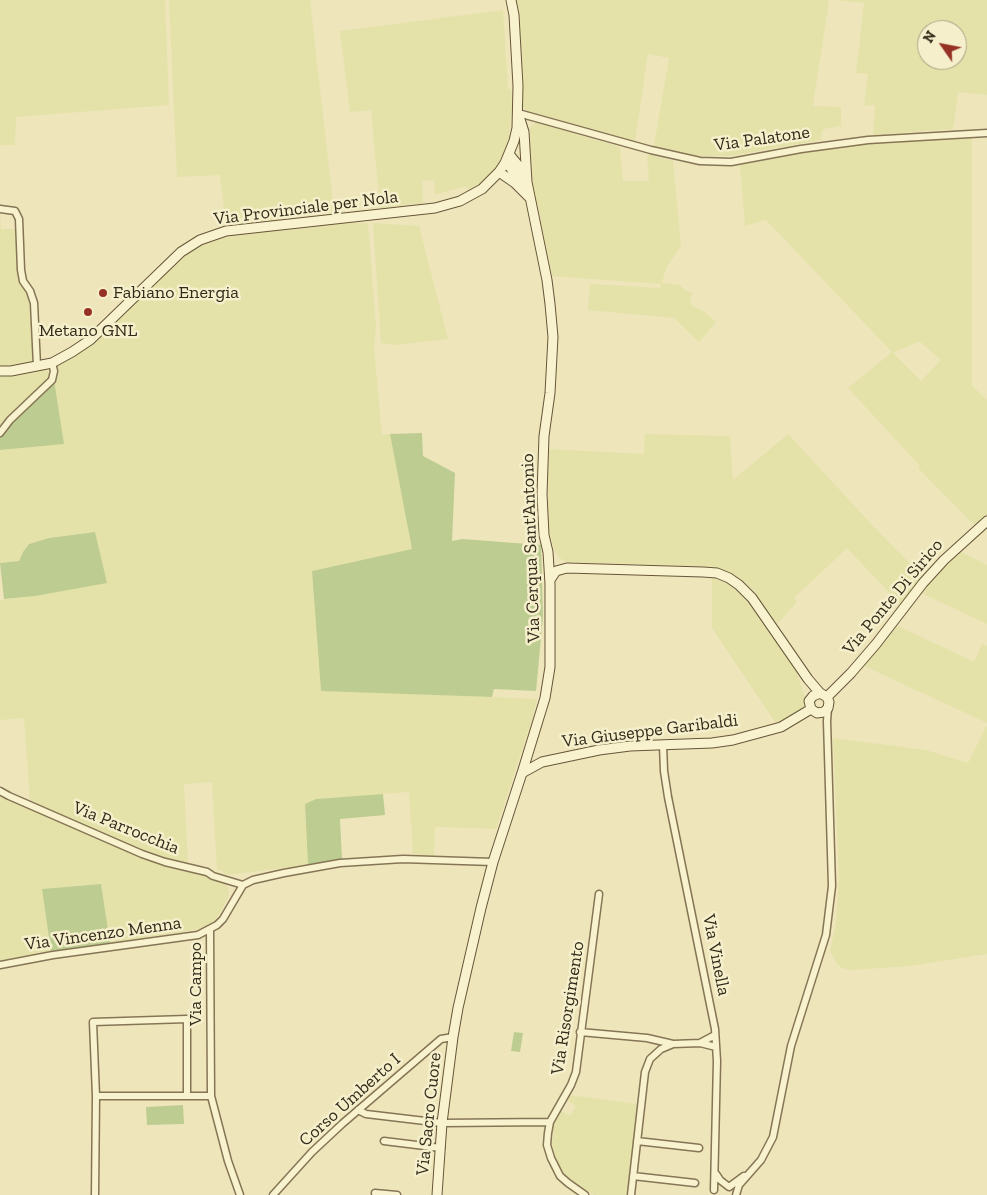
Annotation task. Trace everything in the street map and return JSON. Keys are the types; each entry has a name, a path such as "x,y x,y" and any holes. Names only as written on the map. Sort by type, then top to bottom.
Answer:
{"street":[{"path":"511,0 514,15 518,113 524,132 525,186"},
{"name":"Via Palatone","path":"518,113 651,150 700,161 731,162 800,148 868,140 987,133"},
{"name":"Via Provinciale per Nola","path":"0,371 11,371 52,363 72,352 90,340 181,252 200,240 226,230 445,206 471,196 482,189 505,163 510,154 518,113"},
{"name":"Via Cerqua Sant'Antonio","path":"510,154 522,170 525,186 531,200 548,288 553,337 550,393 544,436 542,494 544,535 553,566 550,580 550,667 545,698 522,772"},
{"name":"Via Cerqua Sant'Antonio","path":"505,163 525,186"},
{"name":"Via Cerqua Sant'Antonio","path":"499,172 515,183 525,186"},
{"path":"0,209 15,211 19,219 20,270 23,281 30,291 34,303 37,366"},
{"path":"0,433 10,420 52,380 54,371 52,363"},
{"name":"Via Ponte Di Sirico","path":"813,708 813,696 824,695 851,674 923,583 944,560 987,521"},
{"path":"553,566 717,573 729,578 739,584 752,598 808,679 829,702 827,729 832,886 826,935 793,1038 773,1137 768,1148 739,1185 736,1195"},
{"path":"808,679 813,708 827,729"},
{"path":"813,708 824,712 828,708"},
{"name":"Via Giuseppe Garibaldi","path":"522,772 542,762 569,755 630,746 712,743 767,732 781,727 813,708"},
{"name":"Via Vinella","path":"663,745 668,797 713,1016 716,1047 715,1173 713,1193"},
{"path":"453,1036 470,953 493,862 522,772"},
{"name":"Via Parrocchia","path":"0,791 142,854 165,862 208,872 213,876 243,885"},
{"path":"243,885 267,876 340,863 403,859 493,862"},
{"name":"Via Campo","path":"240,1195 228,1161 212,1096 210,929 223,919 243,885"},
{"name":"Via Risorgimento","path":"585,1195 568,1184 555,1168 547,1145 550,1122 572,1083 576,1072 599,894"},
{"name":"Via Vincenzo Menna","path":"0,965 53,955 198,934 210,929"},
{"name":"Via Campo","path":"96,1096 93,1022 187,1019 187,1096"},
{"path":"580,1032 647,1038 674,1044"},
{"path":"700,1043 715,1035"},
{"name":"Corso Umberto I","path":"273,1195 312,1152 358,1110 441,1039 453,1036"},
{"name":"Via Sacro Cuore","path":"437,1195 442,1123 453,1036"},
{"path":"631,1195 646,1065 654,1054 674,1044 700,1043 716,1047"},
{"path":"96,1195 96,1096 212,1096"},
{"path":"358,1110 366,1114 442,1123 550,1122"},
{"path":"637,1141 699,1148"},
{"path":"384,1142 441,1148"},
{"path":"713,1193 721,1186 729,1187 752,1170"},
{"path":"715,1173 736,1195"},
{"path":"633,1176 695,1184"},
{"path":"375,1193 397,1195"}],"shaded area":[{"path":"0,0 165,0 169,105 16,117 15,145 0,145"},
{"path":"169,0 310,0 334,212 226,226 220,175 177,177"},
{"path":"514,0 829,0 813,106 841,107 841,126 824,129 821,140 731,156 697,156 654,146 669,58 648,54 635,141 527,111 522,106"},
{"path":"835,0 987,0 987,95 958,92 952,129 873,135 875,105 864,106 868,74 856,73 864,3"},
{"path":"503,10 508,89 511,89 512,108 509,139 504,154 496,167 485,180 468,191 467,186 435,194 434,180 422,181 423,203 380,208 371,110 350,112 340,31"},
{"path":"536,122 620,147 623,181 649,181 647,154 673,161 681,246 666,268 662,283 680,285 686,291 692,292 690,302 692,306 706,313 716,322 699,342 674,318 588,310 590,284 660,288 661,284 550,276 534,203 529,139 530,127"},
{"path":"972,136 972,386 987,400 987,515 974,525 918,468 920,466 848,388 892,352 767,221 764,220 745,226 740,164 797,152 835,147","holes":["919,341 941,360 921,381 893,353"]},
{"path":"0,212 1,229 17,229 19,280 28,293 30,301 33,362 0,367"},
{"path":"319,223 368,223 376,326 374,348 382,435 390,434 412,549 312,571 321,690 537,699 532,720 496,829 435,827 434,856 413,854 409,792 316,799 305,804 308,865 226,875 221,870 217,870 212,782 184,784 188,866 168,861 69,821 30,802 24,718 0,720 0,600 35,596 94,532 49,538 29,544 19,561 0,563 0,450 64,444 54,380 58,365 88,346 196,245 228,234"},
{"path":"373,223 419,226 448,339 396,345 381,343"},
{"path":"45,369 49,372 49,379 0,430 0,375"},
{"path":"645,434 730,436 733,480 788,434 923,577 900,604 847,548 794,598 797,602 777,624 747,584 734,575 714,567 567,562 562,560 554,550 548,525 548,449 644,454"},
{"path":"959,551 987,565 987,624 919,592"},
{"path":"712,578 727,583 744,596 796,671 805,697 805,703 800,711 781,723 775,722 712,628"},
{"path":"894,624 974,662 982,644 987,646 987,723 862,665"},
{"path":"987,725 987,954 910,966 851,970 842,968 837,964 830,951 836,923 839,878 833,738 926,750 968,763"},
{"path":"0,795 8,800 168,865 208,876 225,883 229,890 222,910 215,920 208,926 200,929 110,943 101,884 42,889 51,951 0,961"},
{"path":"568,1095 638,1104 626,1195 594,1195 572,1182 561,1171 557,1164 551,1140 554,1133 551,1132 560,1110 570,1116 576,1106 566,1099"}],"green space":[{"path":"54,380 64,444 0,450 0,437 12,421"},
{"path":"422,433 423,456 455,473 452,541 462,539 541,545 543,617 536,691 494,689 492,697 321,691 312,571 412,549 390,434"},
{"path":"95,532 107,583 35,596 4,599 0,563 19,561 29,544 49,538"},
{"path":"383,794 385,815 340,819 342,859 308,865 305,804 316,799"},
{"path":"101,884 110,943 51,951 42,889"},
{"path":"514,1032 523,1033 520,1052 511,1051"},
{"path":"183,1105 184,1124 147,1125 146,1107"}],"place":[{"name":"Fabiano Energia","path":"103,293"},
{"name":"Metano GNL","path":"88,312"}]}
